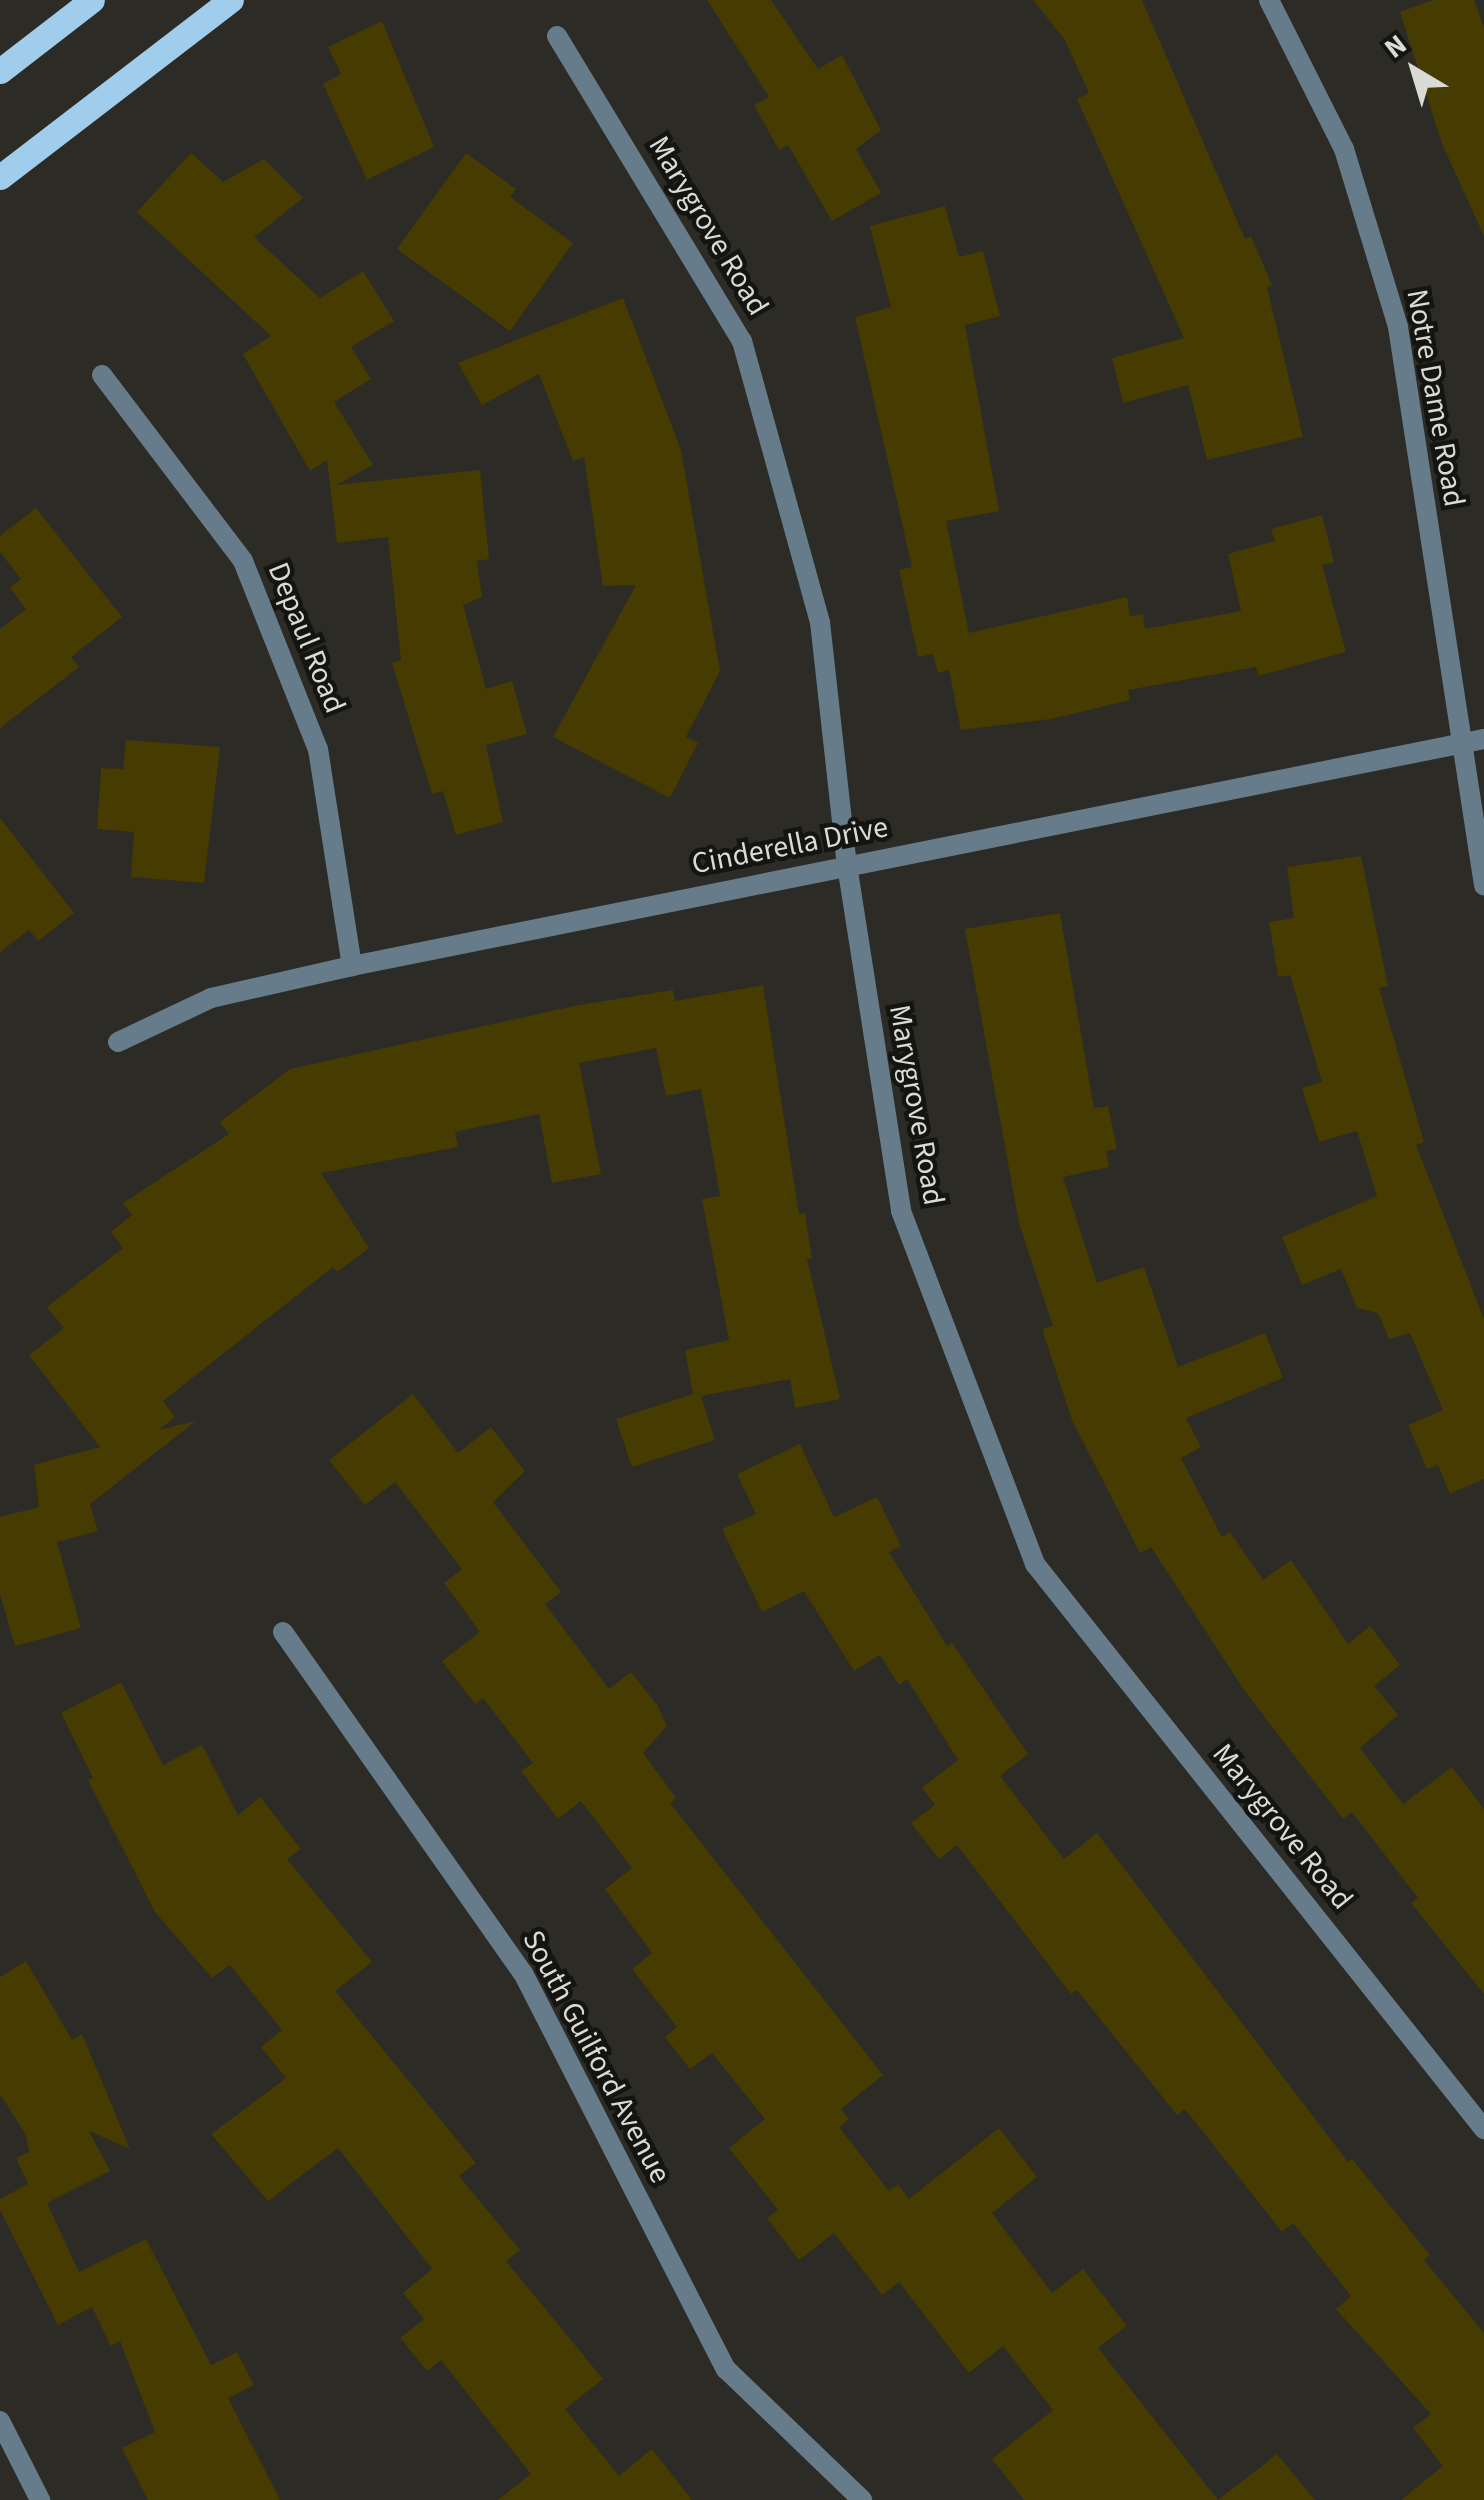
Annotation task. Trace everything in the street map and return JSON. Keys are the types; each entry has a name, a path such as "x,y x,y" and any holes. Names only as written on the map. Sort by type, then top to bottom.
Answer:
{"main road":[{"path":"0,70 92,0"},
{"path":"0,177 231,0"}],"street":[{"name":"Notre Dame Road","path":"1269,0 1344,149 1398,327 1484,885"},
{"name":"Marygrove Road","path":"557,36 742,340 820,622 847,865 901,1212 1035,1564 1484,2128"},
{"name":"Depaul Road","path":"102,375 243,561 318,749 352,966"},
{"name":"Cinderella Drive","path":"118,1042 211,998 352,966 1484,740"},
{"name":"South Guilford Avenue","path":"283,1632 523,1973 726,2369 862,2500"},
{"path":"0,2421 40,2500"}],"building":[{"path":"707,0 771,0 818,69 842,55 881,130 856,149 881,193 832,221 788,145 779,150 754,105 769,97"},
{"path":"1033,0 1142,0 1245,239 1251,236 1272,285 1267,287 1303,437 1207,460 1188,385 1123,403 1112,358 1184,338 1077,99 1089,93 1065,40"},
{"path":"1433,0 1474,0 1484,27 1484,236 1442,144 1400,12"},
{"path":"382,21 434,147 367,180 323,84 341,74 328,47"},
{"path":"191,153 223,182 264,159 303,198 254,237 320,298 363,271 394,321 351,347 371,379 334,402 373,465 336,485 480,470 489,559 477,561 482,597 463,605 486,689 512,681 527,734 486,745 503,822 456,835 443,791 432,794 392,663 401,660 388,537 337,543 327,460 310,471 243,354 271,336 137,212"},
{"path":"466,153 516,189 510,197 573,243 510,331 397,249"},
{"path":"945,206 959,257 983,251 1000,316 965,325 999,511 946,521 969,633 1127,597 1130,616 1143,614 1145,629 1241,611 1228,554 1275,541 1271,529 1322,515 1334,562 1322,565 1346,652 1258,676 1256,667 1128,690 1130,700 1051,719 961,730 949,670 938,673 933,654 918,657 899,570 912,567 855,317 891,307 870,226"},
{"path":"623,298 681,450 720,671 686,737 698,743 670,798 553,737 636,585 603,586 584,457 573,461 539,374 482,405 458,363"},
{"path":"36,508 122,617 71,657 79,667 0,728 0,629 26,609 10,588 21,579 0,552 0,536"},
{"path":"126,740 220,747 204,883 131,877 134,832 97,829 101,768 123,769"},
{"path":"0,818 74,913 38,941 29,930 0,952"},
{"path":"1361,856 1388,986 1379,988 1424,1142 1416,1145 1484,1319 1484,1479 1450,1494 1438,1465 1427,1469 1408,1425 1443,1410 1410,1333 1389,1339 1378,1313 1357,1308 1341,1269 1302,1285 1282,1237 1377,1196 1357,1131 1319,1142 1302,1088 1322,1082 1290,975 1278,977 1269,922 1294,918 1287,867"},
{"path":"1060,913 1094,1108 1108,1106 1117,1149 1106,1151 1109,1167 1063,1177 1097,1283 1144,1267 1178,1367 1265,1333 1283,1378 1186,1418 1201,1447 1181,1458 1222,1537 1230,1532 1263,1580 1291,1560 1348,1644 1370,1626 1400,1665 1374,1686 1398,1715 1360,1748 1403,1804 1452,1767 1484,1809 1484,1994 1411,1903 1418,1898 1352,1812 1343,1819 1244,1690 1151,1547 1140,1553 1072,1420 1042,1329 1053,1326 1019,1223 965,929"},
{"path":"763,985 799,1214 805,1213 812,1258 807,1259 840,1399 795,1408 790,1379 701,1396 715,1440 632,1467 616,1419 693,1394 685,1350 729,1340 702,1199 720,1196 701,1089 666,1096 656,1048 579,1063 601,1174 552,1183 539,1114 455,1132 458,1147 321,1173 369,1248 337,1272 333,1267 163,1401 175,1417 159,1430 196,1421 90,1504 98,1531 57,1542 81,1628 15,1646 0,1594 0,1517 39,1507 34,1465 100,1447 29,1355 64,1328 47,1307 123,1248 111,1232 132,1215 123,1203 229,1134 220,1122 290,1069 579,1005 673,990 675,1001"},
{"path":"413,1394 458,1453 491,1427 525,1471 493,1502 561,1592 545,1604 609,1689 631,1672 658,1706 667,1726 643,1753 676,1798 670,1803 883,2075 841,2109 849,2119 839,2127 889,2191 898,2184 909,2199 999,2128 1037,2177 992,2213 1052,2293 1083,2269 1127,2326 1098,2348 1218,2500 1024,2500 992,2459 1053,2410 1003,2346 969,2373 899,2282 882,2295 834,2233 799,2260 767,2218 778,2210 729,2148 765,2119 712,2053 690,2069 665,2037 677,2027 632,1969 652,1953 605,1889 632,1868 581,1801 558,1819 521,1771 533,1763 483,1698 475,1704 442,1661 480,1632 444,1583 462,1569 395,1482 365,1505 329,1460"},
{"path":"800,1444 834,1517 877,1497 901,1546 889,1552 947,1646 952,1643 1028,1754 1000,1776 1064,1859 1097,1833 1348,2162 1352,2159 1430,2255 1424,2260 1484,2333 1484,2500 1401,2500 1443,2466 1413,2428 1431,2414 1336,2309 1351,2296 1293,2223 1282,2232 1185,2109 1177,2115 1077,1990 1071,1994 957,1845 939,1859 911,1823 935,1805 922,1788 958,1760 907,1679 899,1685 880,1655 854,1671 804,1591 762,1612 722,1529 756,1514 737,1474"},
{"path":"121,1682 163,1765 202,1745 238,1815 260,1797 301,1849 287,1859 372,1962 335,1991 476,2163 459,2176 520,2250 506,2261 603,2379 565,2409 619,2476 652,2449 692,2500 498,2500 531,2474 441,2360 427,2371 400,2338 424,2319 403,2293 432,2269 338,2148 268,2201 211,2134 286,2078 261,2047 282,2030 230,1965 212,1978 155,1912 88,1780 93,1778 61,1713"},
{"path":"26,1961 72,2040 82,2034 130,2149 89,2131 110,2171 47,2203 79,2272 146,2239 211,2365 237,2352 254,2385 228,2398 280,2500 148,2500 122,2448 155,2432 120,2341 111,2346 92,2307 58,2325 0,2210 0,2199 28,2184 16,2158 29,2152 26,2135 0,2094 0,1977"},
{"path":"1277,2454 1315,2500 1218,2500"}]}
